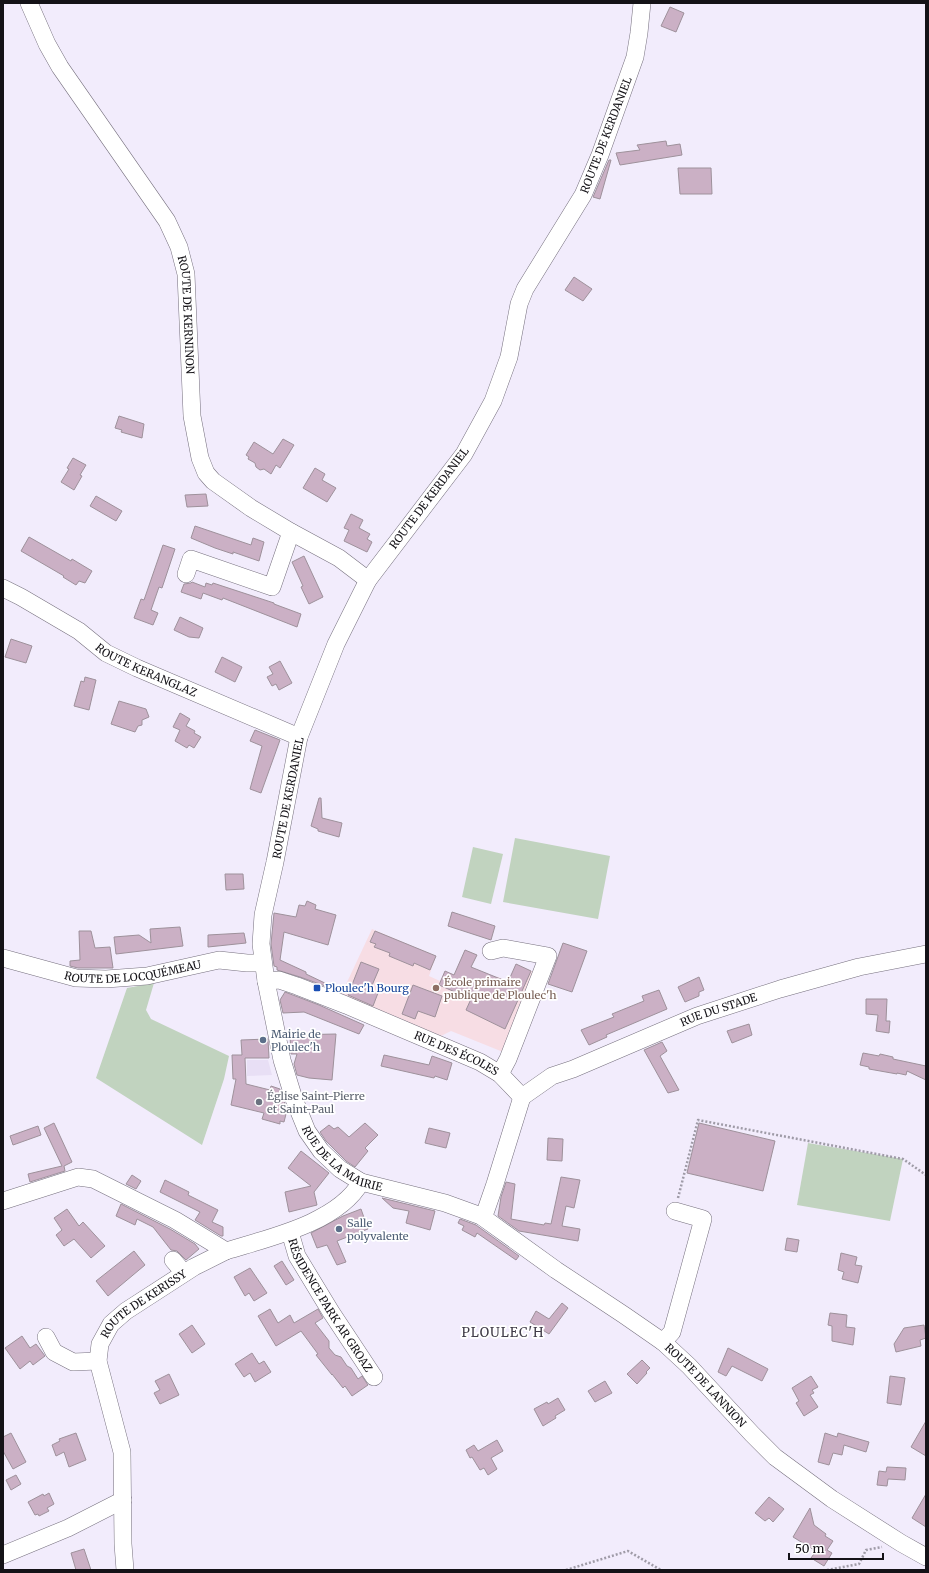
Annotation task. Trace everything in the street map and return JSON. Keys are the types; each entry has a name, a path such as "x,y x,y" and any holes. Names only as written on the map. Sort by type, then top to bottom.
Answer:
{"street":[{"name":"ROUTE DE KERNINON","path":"29,3 47,44 60,67 167,221 179,247 186,274 192,416 200,458 206,473 213,481 251,508 291,532 340,558 368,580"},
{"name":"ROUTE DE KERDANIEL","path":"266,981 261,944 263,915 275,862 299,737 336,644 368,580 464,454 493,401 509,357 519,304 525,289 583,195 600,155 635,57 640,33 642,3"},
{"path":"186,574 191,559 272,587 291,532"},
{"name":"ROUTE KERANGLAZ","path":"3,588 21,596 79,630 106,653 137,668 299,737"},
{"path":"490,951 503,948 548,956 508,1059 500,1074"},
{"name":"RUE DU STADE","path":"522,1097 552,1076 573,1069 697,1016 780,989 859,967 926,954"},
{"name":"ROUTE DE LOCQUÉMEAU","path":"3,958 76,978 106,979 147,976 219,960 263,963"},
{"name":"RUE DES ÉCOLES","path":"266,981 279,980 346,1005 480,1062 500,1074 522,1097"},
{"name":"RUE DE LA MAIRIE","path":"266,981 282,1060 294,1099 307,1131 326,1156 340,1170 361,1182 445,1203 481,1216"},
{"path":"481,1216 486,1210 495,1184 522,1097"},
{"path":"3,1201 78,1177 93,1179 174,1220 226,1250"},
{"name":"ROUTE DE KERISSY","path":"125,1570 123,1544 122,1452 98,1361 100,1344 111,1324 126,1311 184,1273 226,1250 290,1232 335,1210 356,1190 361,1182"},
{"path":"663,1342 672,1332 703,1219 675,1211"},
{"name":"ROUTE DE LANNION","path":"481,1216 556,1270 663,1342 689,1366 775,1457 832,1499 901,1543 926,1557"},
{"name":"RÉSIDENCE PARK AR GROAZ","path":"290,1232 297,1256 374,1378"},
{"path":"173,1260 184,1273"},
{"path":"46,1337 54,1352 73,1362 98,1361"},
{"path":"3,1555 68,1528 123,1500"}],"path":[{"path":"675,1211 698,1120 903,1160 926,1175"},
{"path":"827,1570 859,1564 866,1550 901,1543"},
{"path":"566,1570 628,1551 661,1570"}],"shaded area":[{"name":"École primaire publique de Ploulec'h","path":"372,929 436,956 429,976 440,981 445,971 454,975 465,950 477,955 468,974 498,977 508,982 516,964 531,971 536,971 503,1052 451,1031 441,1036 341,995"},
{"path":"247,1060 268,1060 272,1075 247,1076"}],"green space":[{"path":"515,838 610,856 598,919 503,902"},
{"path":"473,847 503,854 491,904 462,897"},
{"path":"154,983 146,1010 151,1019 229,1056 224,1079 202,1145 96,1078 127,988"},
{"path":"808,1143 903,1159 890,1221 797,1205"}],"building":[{"path":"670,7 684,13 676,32 661,26"},
{"path":"666,141 667,146 680,144 682,155 620,165 616,153 640,150 637,145"},
{"path":"609,160 611,160 600,199 593,197"},
{"path":"678,168 711,168 712,194 680,194"},
{"path":"574,277 592,289 583,301 565,290"},
{"path":"119,416 144,424 142,438 121,432 122,430 115,428"},
{"path":"283,439 294,445 280,468 276,465 271,474 264,469 260,470 256,467 255,463 248,459 249,457 246,455 254,442 273,454"},
{"path":"73,458 86,465 74,490 61,482 69,469 67,468"},
{"path":"315,468 325,474 322,480 336,488 327,502 303,488"},
{"path":"206,494 208,506 187,507 185,495"},
{"path":"96,496 122,511 116,521 90,506"},
{"path":"351,514 363,520 359,528 370,534 367,539 372,542 367,552 344,541 349,530 344,528"},
{"path":"195,526 251,545 253,538 264,542 259,561 233,552 233,554 215,548 191,538"},
{"path":"29,537 92,571 85,583 79,581 76,585 63,577 64,576 21,551"},
{"path":"163,545 175,549 162,588 159,587 151,610 158,613 153,625 134,618 141,599 144,600"},
{"path":"304,556 323,597 309,604 292,562"},
{"path":"192,582 205,587 206,583 212,585 213,583 274,603 301,614 297,627 223,598 222,600 203,593 201,599 181,592 184,584"},
{"path":"180,617 203,628 199,638 189,637 174,630"},
{"path":"11,639 32,646 26,663 5,657"},
{"path":"222,657 242,667 235,682 215,672"},
{"path":"280,661 292,683 279,690 276,684 272,686 267,677 273,674 269,667"},
{"path":"85,677 96,680 89,710 74,706 81,681 84,682"},
{"path":"119,701 146,709 149,717 142,720 142,725 138,726 135,732 111,724"},
{"path":"180,713 190,719 186,726 195,731 194,733 201,737 194,748 189,745 187,748 175,741 180,730 173,727"},
{"path":"255,730 280,740 261,793 250,789 262,746 250,741"},
{"path":"319,798 321,798 322,818 342,823 339,837 318,831 318,829 311,826"},
{"path":"225,874 243,874 244,889 226,890"},
{"path":"307,901 316,905 315,909 336,915 328,945 284,932 280,960 306,972 306,974 329,985 328,987 277,970 277,967 274,966 271,944 274,913 296,917 299,905 305,906"},
{"path":"452,912 495,926 491,940 448,926"},
{"path":"180,927 183,946 116,954 114,937 139,935 151,943 150,929"},
{"path":"79,931 91,931 95,948 110,947 113,968 78,968 70,966 70,961 80,960"},
{"path":"375,931 436,956 430,970 414,963 413,966 389,956 390,953 374,947 376,944 370,942"},
{"path":"244,933 246,943 208,947 208,935"},
{"path":"563,943 587,951 572,992 548,984"},
{"path":"465,950 477,955 471,967 508,982 516,964 531,971 505,1029 466,1010 471,999 439,985 445,971 454,975"},
{"path":"361,962 379,969 370,990 378,993 373,1006 348,995"},
{"path":"699,977 704,990 699,992 699,996 685,1002 678,987"},
{"path":"413,985 442,996 435,1017 418,1011 415,1019 402,1014"},
{"path":"659,990 667,1009 606,1035 607,1037 589,1045 581,1030 614,1017 612,1014 644,1001 642,996"},
{"path":"285,992 364,1025 359,1034 304,1012 283,1013 280,1000"},
{"path":"866,999 887,999 886,1021 890,1021 889,1033 876,1031 878,1015 866,1014"},
{"path":"749,1024 752,1035 732,1043 727,1031"},
{"path":"336,1034 332,1080 309,1078 297,1075 294,1064 297,1054 291,1054 290,1035"},
{"name":"Église Saint-Pierre et Saint-Paul","path":"268,1039 269,1058 245,1058 246,1084 270,1090 271,1086 280,1089 281,1096 285,1104 284,1113 286,1114 284,1122 280,1121 280,1124 262,1119 264,1113 231,1105 236,1079 233,1079 232,1055 242,1055 241,1040"},
{"path":"662,1042 667,1051 660,1056 679,1090 668,1093 644,1050"},
{"path":"863,1053 879,1056 880,1054 893,1057 893,1059 926,1066 926,1080 907,1071 906,1075 869,1069 869,1067 860,1065"},
{"path":"384,1055 429,1065 432,1056 452,1063 447,1080 435,1076 434,1078 381,1066"},
{"path":"54,1123 72,1162 64,1166 65,1171 30,1182 28,1174 62,1166 44,1128"},
{"path":"365,1123 378,1135 365,1148 368,1151 355,1167 346,1161 326,1141 320,1132 329,1125 334,1129 338,1127 349,1137"},
{"path":"699,1123 775,1141 763,1191 687,1173"},
{"path":"38,1126 41,1135 13,1145 10,1136"},
{"path":"429,1128 450,1133 446,1148 425,1143"},
{"path":"548,1138 563,1139 562,1161 547,1160"},
{"path":"301,1151 329,1173 314,1192 317,1205 289,1212 285,1192 311,1186 288,1168"},
{"path":"132,1175 141,1181 136,1189 126,1184"},
{"path":"561,1177 580,1180 574,1208 566,1206 562,1226 580,1229 578,1241 519,1231 498,1216 501,1197 506,1182 515,1184 511,1219 544,1225 545,1223 551,1224"},
{"path":"165,1180 189,1192 188,1195 218,1210 212,1222 223,1227 223,1236 195,1220 200,1212 160,1192"},
{"path":"382,1198 435,1211 430,1230 406,1223 409,1211 393,1208"},
{"path":"121,1204 170,1229 195,1244 199,1249 186,1260 177,1251 171,1250 153,1227 137,1219 135,1225 116,1216"},
{"path":"67,1209 79,1226 83,1222 105,1246 91,1258 74,1239 64,1246 56,1235 62,1230 54,1218"},
{"name":"Salle polyvalente","path":"361,1209 368,1229 337,1241 346,1262 337,1265 327,1245 317,1248 311,1233 343,1216"},
{"path":"460,1219 476,1225 519,1256 516,1260 477,1233 475,1237 462,1230 464,1226 458,1223"},
{"path":"787,1238 799,1240 797,1252 785,1250"},
{"path":"134,1251 145,1265 108,1296 96,1281"},
{"path":"841,1253 857,1257 855,1265 862,1266 858,1283 842,1279 844,1272 838,1270"},
{"path":"282,1261 294,1280 286,1285 274,1266"},
{"path":"250,1268 267,1293 254,1301 249,1293 245,1296 234,1277"},
{"path":"562,1303 568,1308 549,1334 530,1322 536,1311 549,1319"},
{"path":"270,1309 278,1323 290,1315 294,1323 318,1309 323,1318 315,1323 329,1341 329,1348 335,1355 341,1357 358,1379 362,1376 368,1385 352,1396 345,1386 343,1388 316,1355 318,1354 301,1331 276,1346 258,1316"},
{"path":"830,1313 847,1315 846,1327 855,1328 853,1345 832,1341 832,1326 828,1325"},
{"path":"192,1325 205,1344 192,1353 179,1334"},
{"path":"924,1325 926,1338 920,1340 921,1346 896,1352 894,1344 904,1328"},
{"path":"22,1336 30,1348 36,1344 45,1356 33,1365 30,1361 20,1369 5,1348"},
{"path":"728,1348 768,1369 762,1381 732,1366 726,1376 718,1372"},
{"path":"252,1353 259,1364 264,1361 271,1372 255,1382 250,1373 244,1377 235,1364"},
{"path":"642,1360 650,1368 637,1384 627,1374"},
{"path":"169,1374 179,1395 160,1404 154,1393 160,1390 155,1381"},
{"path":"811,1376 818,1387 812,1390 814,1393 810,1395 818,1407 804,1416 796,1403 799,1401 792,1388"},
{"path":"890,1376 905,1378 901,1405 887,1403"},
{"path":"605,1381 612,1393 595,1402 588,1391"},
{"path":"558,1398 565,1410 543,1426 534,1409 547,1402 548,1404"},
{"path":"926,1421 926,1456 911,1447"},
{"path":"11,1433 26,1462 13,1469 3,1451 3,1437"},
{"path":"76,1433 86,1460 69,1467 64,1452 56,1456 52,1445 60,1441 59,1439"},
{"path":"825,1433 837,1437 838,1433 869,1442 866,1452 844,1445 842,1455 833,1453 829,1465 818,1462"},
{"path":"497,1440 503,1451 491,1458 497,1469 488,1475 484,1468 480,1470 472,1457 470,1458 466,1450 474,1445 478,1451"},
{"path":"887,1467 906,1468 905,1480 888,1479 887,1486 877,1485 879,1471 886,1472"},
{"path":"16,1475 21,1484 11,1490 6,1480"},
{"path":"49,1493 54,1504 47,1508 49,1511 39,1516 38,1514 35,1515 28,1502 43,1494 44,1496"},
{"path":"926,1494 926,1527 912,1518"},
{"path":"769,1497 784,1509 773,1522 769,1518 765,1521 755,1513"},
{"path":"810,1508 814,1525 826,1534 825,1536 833,1541 827,1550 832,1553 824,1566 811,1558 816,1551 793,1537"},
{"path":"84,1549 91,1570 76,1570 71,1553"}],"place":[{"name":"Ploulec'h Bourg","path":"317,988"},
{"name":"École primaire publique de Ploulec'h","path":"436,988"},
{"name":"Mairie de Ploulec'h","path":"263,1040"},
{"name":"Église Saint-Pierre et Saint-Paul","path":"259,1102"},
{"name":"Salle polyvalente","path":"339,1229"}],"district":[{"name":"PLOULEC'H","path":"503,1332"}]}
